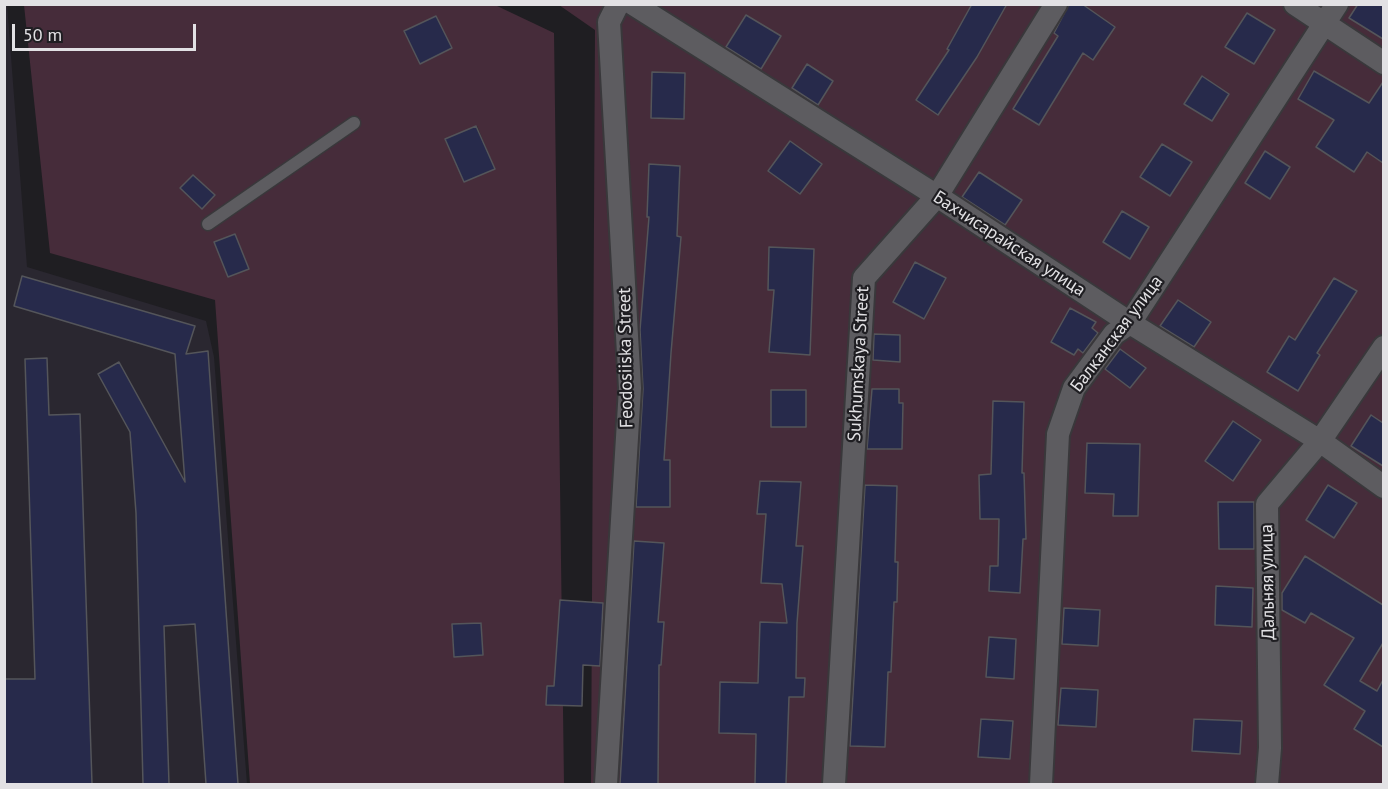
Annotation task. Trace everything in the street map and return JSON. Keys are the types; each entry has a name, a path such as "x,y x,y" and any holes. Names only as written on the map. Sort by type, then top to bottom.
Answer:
{"street":[{"name":"Feodosiiska Street","path":"606,784 630,388 609,22 618,4"},
{"name":"Бахчисарайская улица","path":"633,4 937,196 1130,323 1320,441 1383,487"},
{"name":"Sukhumskaya Street","path":"834,784 864,278 937,196 1056,4"},
{"path":"1295,4 1383,63"},
{"name":"Балканская улица","path":"1041,784 1058,434 1074,388 1114,334 1130,323 1337,4"},
{"name":"Дальняя улица","path":"1267,784 1270,748 1267,504 1320,441 1383,347"}],"lane":[{"path":"208,224 354,123"}],"shaded area":[{"path":"7,4 27,267 206,321 214,357 247,784 5,784 4,5"},
{"path":"24,5 495,5 554,33 564,784 250,784 215,300 50,253","holes":["436,16 451,48 420,63 404,32","477,126 495,169 464,182 445,140","481,623 483,655 454,657 452,625"]},
{"path":"559,5 1383,5 1383,784 591,784 595,30"}],"building":[{"path":"972,4 1007,4 977,57 938,115 916,100 949,50 947,49"},
{"path":"1069,4 1082,4 1115,27 1093,60 1083,53 1039,125 1013,109 1058,36 1054,33"},
{"path":"1358,4 1383,4 1383,39 1349,18"},
{"path":"1247,13 1275,30 1254,64 1225,47"},
{"path":"746,15 781,36 761,69 726,47"},
{"path":"436,16 452,48 420,64 404,31"},
{"path":"807,64 833,81 818,105 792,88"},
{"path":"1314,71 1369,103 1383,82 1383,163 1367,152 1354,172 1316,147 1334,120 1298,99"},
{"path":"652,72 685,73 684,119 651,118"},
{"path":"1202,76 1229,94 1212,121 1184,104"},
{"path":"476,126 495,169 464,182 445,139"},
{"path":"790,141 822,164 800,194 768,171"},
{"path":"1162,144 1192,162 1170,196 1140,177"},
{"path":"1265,151 1290,167 1270,199 1245,183"},
{"path":"649,164 680,166 677,236 681,237 664,460 670,460 670,507 636,507 643,389 640,330 649,217 647,217"},
{"path":"979,172 1022,200 1005,225 962,197"},
{"path":"193,175 215,195 202,209 180,188"},
{"path":"1122,211 1149,227 1130,259 1103,242"},
{"path":"235,234 249,269 228,277 214,242"},
{"path":"769,247 814,249 810,355 769,352 774,290 768,290"},
{"path":"915,262 946,278 924,319 893,302"},
{"path":"22,276 195,326 186,354 208,351 238,784 206,784 195,624 164,626 169,784 143,784 136,513 130,432 98,374 119,362 185,482 175,354 14,306"},
{"path":"1334,278 1357,291 1317,353 1320,355 1298,391 1267,372 1289,336 1295,340"},
{"path":"1178,300 1211,322 1194,347 1160,326"},
{"path":"1070,308 1096,322 1092,328 1098,333 1083,353 1078,349 1074,355 1051,342"},
{"path":"874,334 900,335 900,362 873,360"},
{"path":"1120,349 1146,368 1130,388 1105,369"},
{"path":"47,358 49,415 80,414 92,784 4,784 4,679 35,679 25,359"},
{"path":"872,389 899,389 899,403 903,403 902,449 867,449"},
{"path":"771,390 806,390 806,427 771,427"},
{"path":"993,401 1024,402 1022,473 1024,473 1026,539 1023,539 1020,593 989,591 990,566 998,566 999,519 980,519 979,475 991,474"},
{"path":"1371,415 1383,423 1383,466 1351,446"},
{"path":"1233,421 1261,440 1233,481 1205,461"},
{"path":"1087,443 1140,444 1138,516 1113,516 1114,494 1085,493"},
{"path":"760,481 801,482 796,546 803,546 797,623 796,678 805,678 804,697 789,697 786,784 755,784 756,734 719,733 720,682 758,683 760,622 787,623 782,584 761,583 766,514 757,514"},
{"path":"865,485 897,486 895,562 898,562 897,602 894,602 891,672 888,672 885,747 850,746"},
{"path":"1328,485 1357,503 1334,538 1306,520"},
{"path":"1218,502 1254,502 1254,549 1219,549"},
{"path":"634,541 664,543 658,622 664,622 661,665 659,665 658,784 620,784"},
{"path":"1305,556 1383,605 1383,643 1360,681 1377,691 1383,680 1383,747 1354,729 1365,711 1324,685 1354,638 1311,613 1305,623 1282,610 1282,593"},
{"path":"1216,586 1253,588 1252,627 1215,625"},
{"path":"560,600 603,603 600,666 583,665 582,706 546,705 547,686 554,686"},
{"path":"1064,608 1100,610 1098,646 1062,644"},
{"path":"481,623 483,655 454,657 452,624"},
{"path":"989,637 1016,639 1014,679 986,677"},
{"path":"1061,688 1098,690 1096,727 1058,725"},
{"path":"981,719 1013,721 1010,759 978,757"},
{"path":"1194,719 1242,721 1240,754 1192,751"}]}
